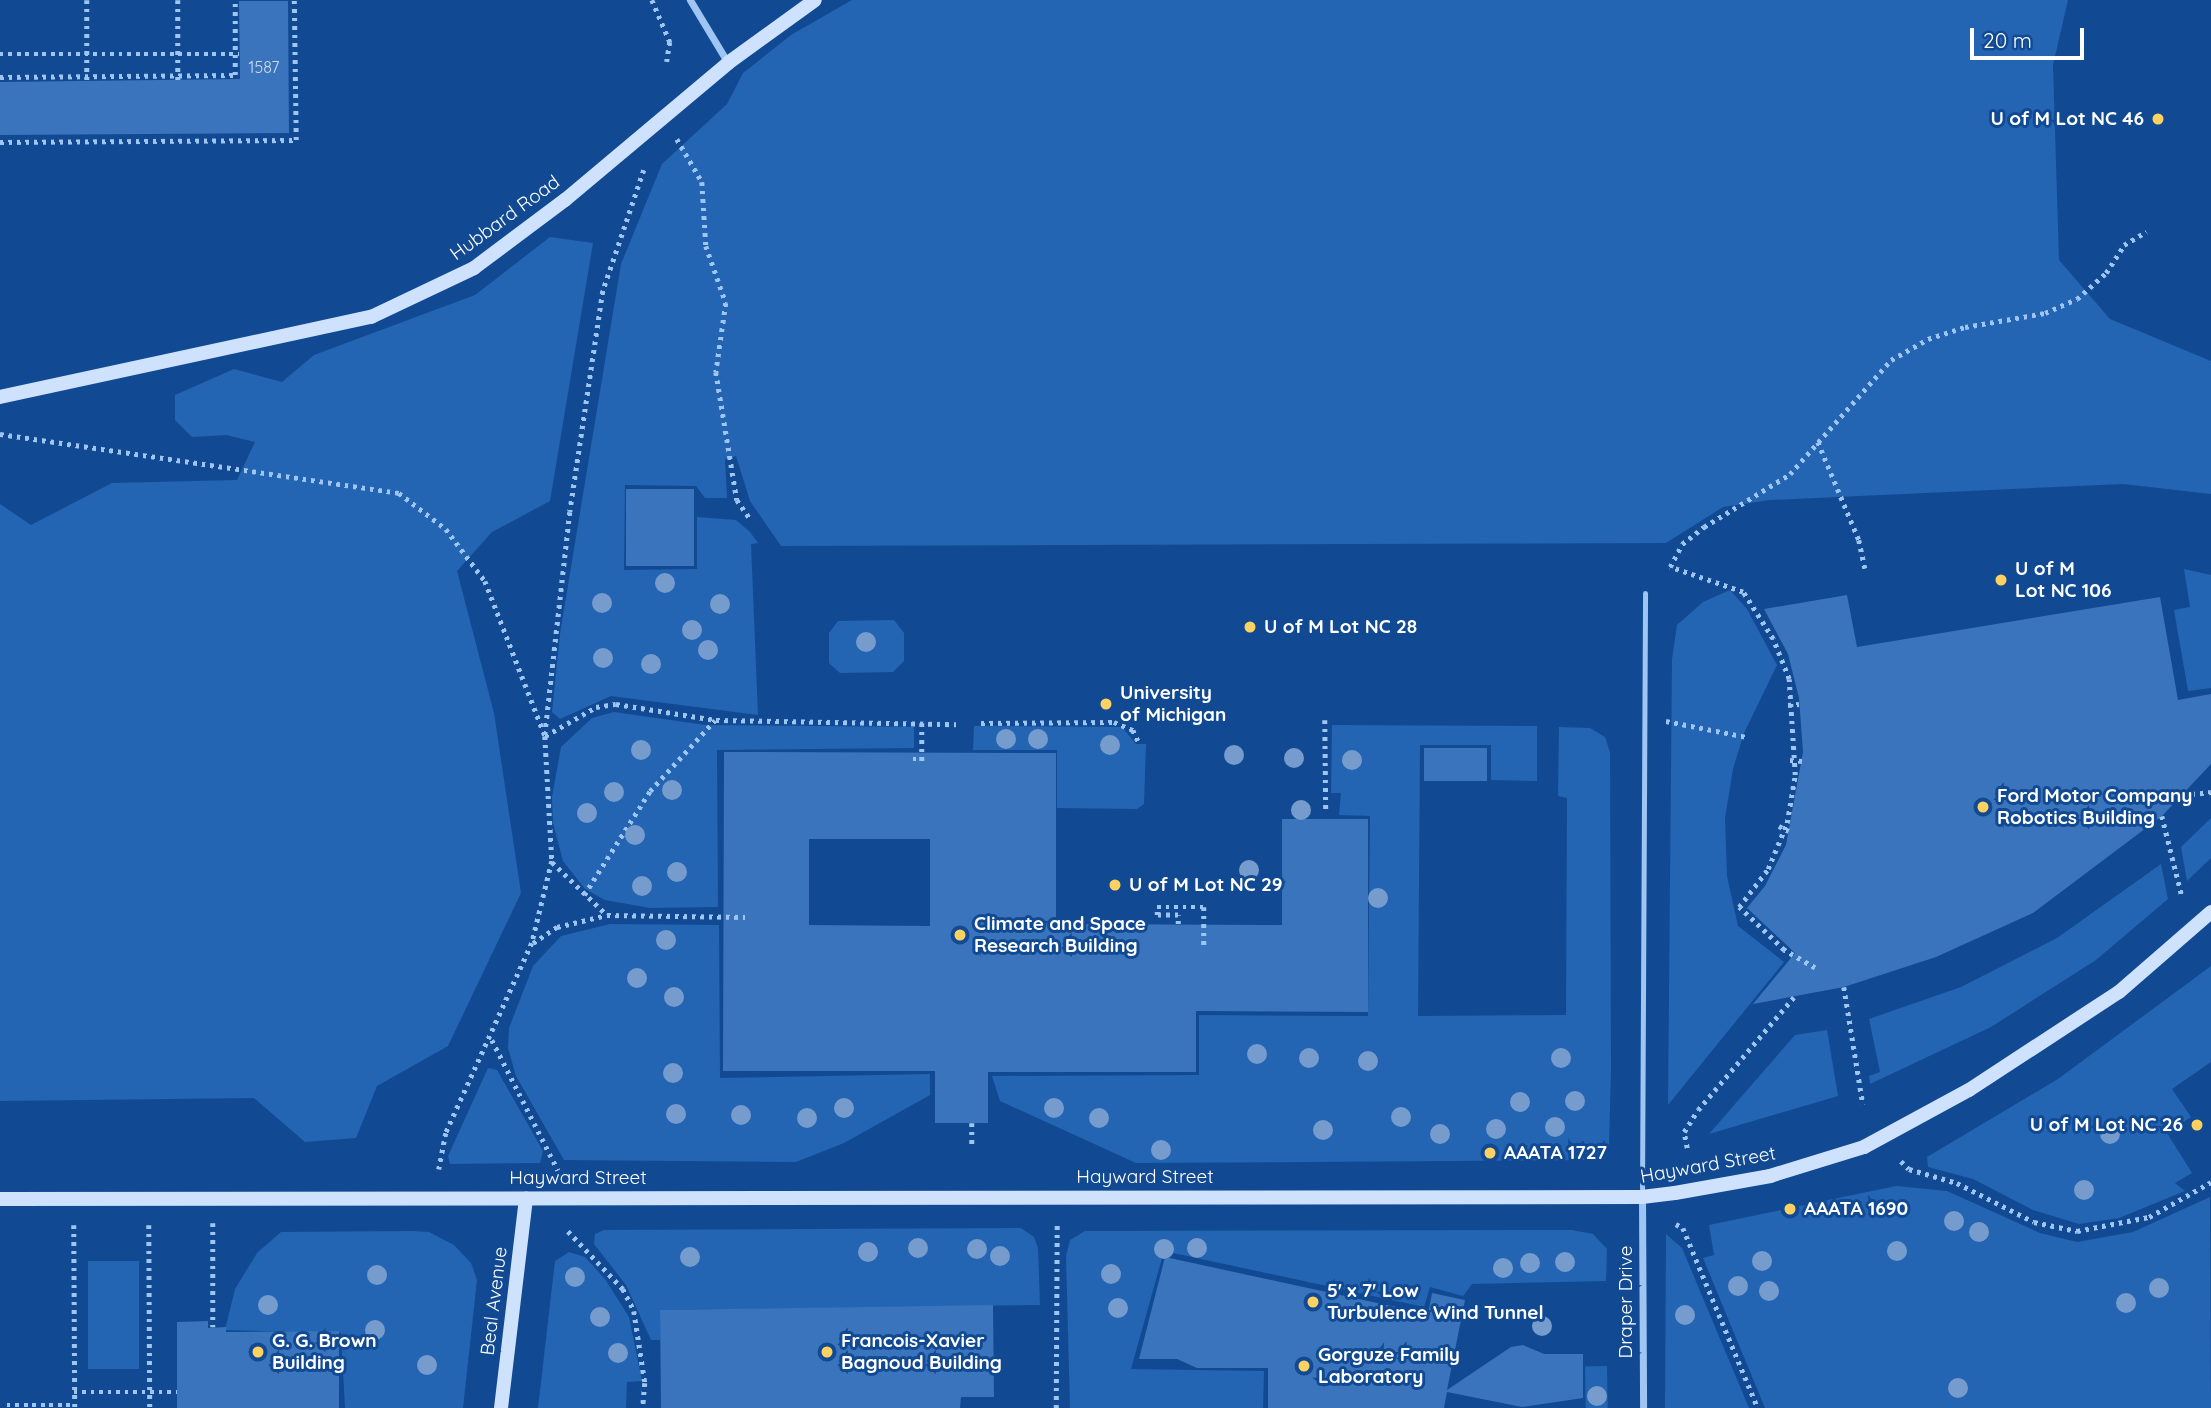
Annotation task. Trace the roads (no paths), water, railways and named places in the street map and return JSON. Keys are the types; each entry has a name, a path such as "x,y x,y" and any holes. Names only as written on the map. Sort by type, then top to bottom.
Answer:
{"street":[{"path":"690,0 728,63"},
{"name":"Hubbard Road","path":"0,397 372,317 474,268 565,200 728,63 815,0"},
{"name":"Hayward Street","path":"0,1199 1642,1197 1770,1176 1864,1147 1969,1090 2088,1013 2211,912"},
{"name":"Draper Drive","path":"1642,1197 1643,1408"},
{"name":"Beal Avenue","path":"501,1408 526,1198"}],"lane":[{"path":"1642,1197 1645,593"}],"place":[{"name":"U of M Lot NC 46","path":"2158,119"},
{"name":"U of M Lot NC 106","path":"2001,580"},
{"name":"U of M Lot NC 28","path":"1250,627"},
{"name":"University of Michigan","path":"1106,704"},
{"name":"Ford Motor Company Robotics Building","path":"1983,807"},
{"name":"U of M Lot NC 29","path":"1115,885"},
{"name":"Climate and Space Research Building","path":"960,935"},
{"name":"U of M Lot NC 26","path":"2197,1125"},
{"name":"AAATA 1727","path":"1490,1153"},
{"name":"AAATA 1690","path":"1790,1209"},
{"name":"5' x 7' Low Turbulence Wind Tunnel","path":"1313,1302"},
{"name":"G. G. Brown Building","path":"258,1352"},
{"name":"Francois‑Xavier Bagnoud Building","path":"827,1352"},
{"name":"Gorguze Family Laboratory","path":"1304,1366"}]}
